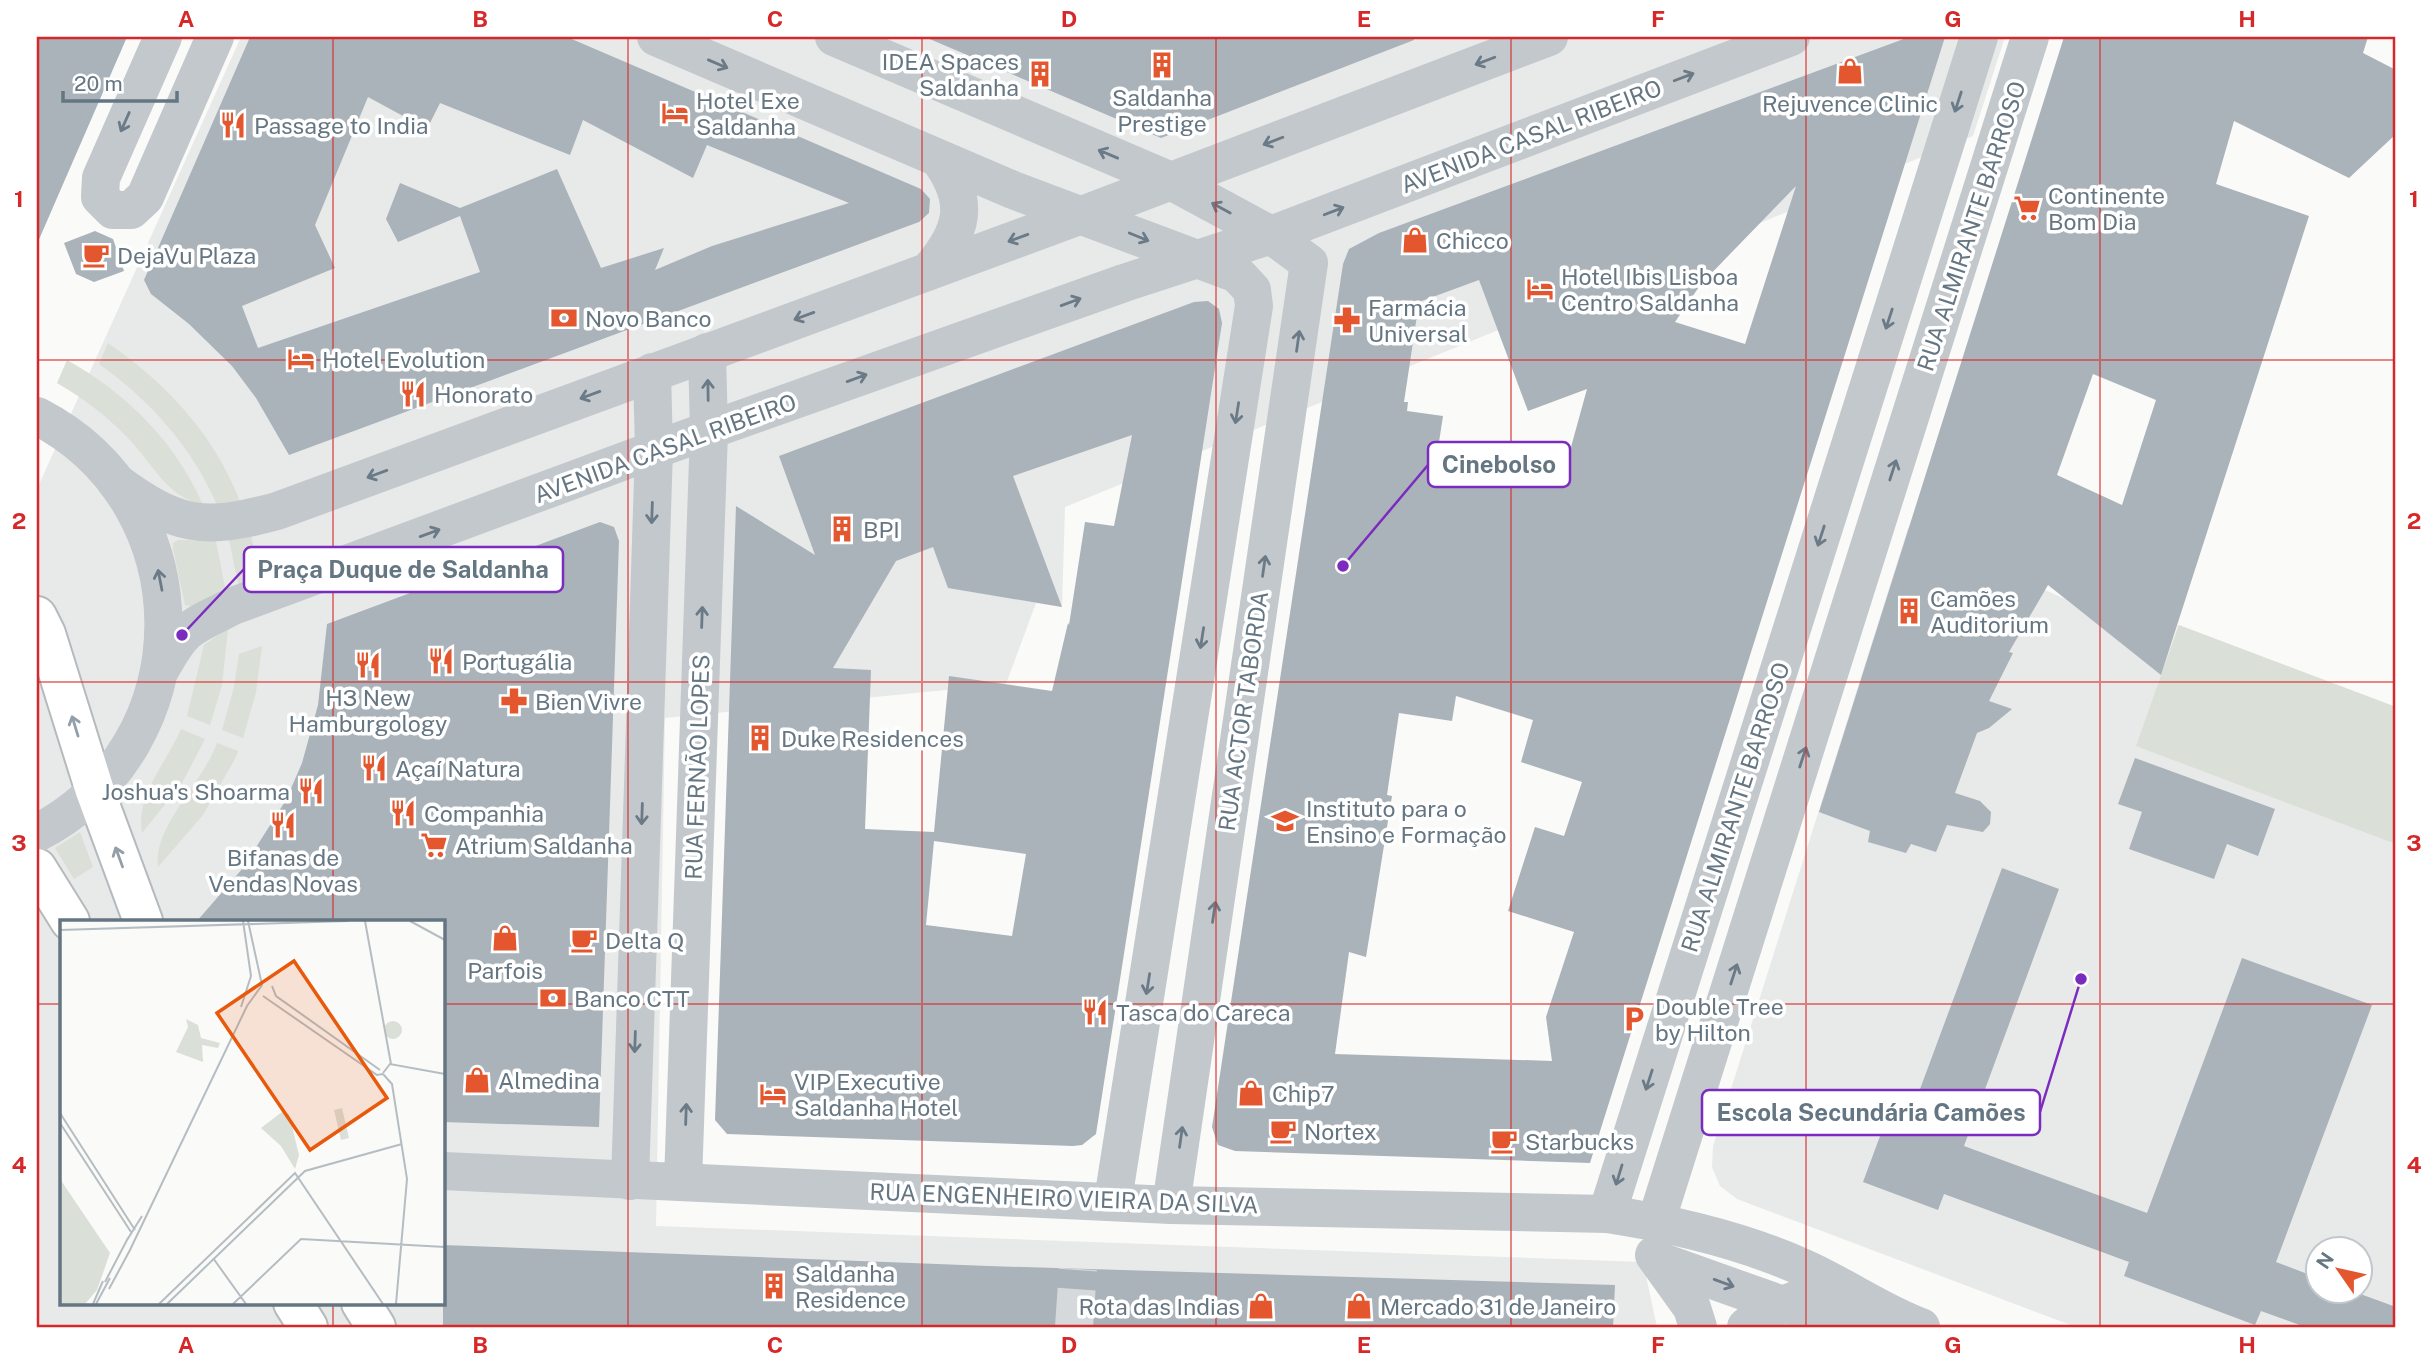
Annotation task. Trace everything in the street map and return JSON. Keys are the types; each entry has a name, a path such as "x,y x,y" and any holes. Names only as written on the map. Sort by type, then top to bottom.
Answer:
{"main road":[{"path":"37,616 46,634 95,791 143,920"},
{"path":"37,868 69,920"},
{"path":"294,1304 308,1327"}],"street":[{"path":"163,37 101,178 100,197 113,210 131,210 145,197 215,37"},
{"path":"834,37 1171,180 1271,235"},
{"path":"37,416 83,447 116,482 148,506 174,518 198,523 250,518 1082,215 1549,37"},
{"name":"AVENIDA CASAL RIBEIRO","path":"159,672 180,636 199,622 292,584 654,450 1271,235 1791,37"},
{"name":"RUA ALMIRANTE BARROSO","path":"1607,1214 1979,37"},
{"name":"RUA ALMIRANTE BARROSO","path":"1656,1222 2030,37"},
{"path":"666,39 939,159 1245,279 1252,290 1254,306 1113,1200"},
{"path":"929,271 947,251 956,229 961,200 954,179 939,159"},
{"name":"RUA ACTOR TABORDA","path":"1171,1205 1309,263 1271,235"},
{"name":"RUA FERNÃO LOPES","path":"683,1182 709,431 707,352"},
{"path":"630,1181 654,450 652,372"},
{"path":"1864,400 1911,414"},
{"path":"37,833 64,818 95,791 122,759 141,729 159,672 165,625 157,567 141,522 116,482"},
{"path":"645,713 699,715"},
{"path":"643,766 697,768"},
{"name":"RUA ENGENHEIRO VIEIRA DA SILVA","path":"452,1178 683,1182 1113,1200 1171,1205 1607,1214 1656,1222 1737,1243 1801,1266 1910,1323"},
{"path":"1607,1214 1659,1261 1692,1308 1698,1327"},
{"path":"1659,1261 1780,1304 1844,1318 1910,1323"},
{"path":"1746,1327 1780,1304 1802,1298 1866,1298"}],"shaded area":[{"path":"241,37 2005,37 1973,136 1065,507 1062,607 1036,603 1006,684 665,718 656,1226 1643,1262 1657,1327 37,1327 37,489"},
{"path":"108,343 150,375 186,412 217,455 240,502 217,505 195,464 168,427 136,393 99,364"},
{"path":"67,360 110,388 147,421 178,460 203,505 190,501 169,486 111,421 57,383"},
{"path":"1908,528 2065,599 2161,674 2178,625 2396,707 2396,1327 2076,1327 1737,1199 1720,1186 1712,1167 1713,1146"},
{"path":"251,535 260,580 239,588 229,540"},
{"path":"179,540 216,541 226,593 191,606 185,605 173,549 173,543"},
{"path":"2179,625 2396,707 2396,844 2136,746"},
{"path":"228,628 222,685 210,725 187,716 204,645"},
{"path":"262,646 256,692 243,738 222,730 234,687 239,654"},
{"path":"181,729 205,739 182,783 142,833 141,819 148,792"},
{"path":"217,743 238,751 236,757 203,815 158,867 158,852 163,836"},
{"path":"80,832 93,867 74,879 55,848"}],"building":[{"path":"37,37 127,37 37,244"},
{"path":"250,37 567,37 921,189 930,199 929,213 919,222 289,455 256,398 232,366 189,324 151,294 144,280","holes":["368,97 427,129 440,103 570,155 583,120 693,178 707,145 849,203 712,246 655,270 664,248 601,268 557,169 460,208 400,183 386,219 398,242 460,216 480,272 258,348 242,306 335,268 315,225"]},
{"path":"925,37 1413,37 1414,40 1161,138"},
{"path":"1909,37 1945,37 1590,1163 1235,1151 1218,1145 1212,1127 1343,264 1349,249 1379,233","holes":["1796,186 1745,344 1675,322 1701,284","1479,280 1528,411 1587,389 1560,487 1435,468 1443,416 1407,411 1408,402 1404,402 1419,302","1456,696 1533,720 1521,762 1582,782 1564,836 1535,827 1508,911 1574,932 1546,1017 1552,1061 1335,1054 1349,952 1366,957 1392,796 1387,795 1399,713 1452,721"]},
{"path":"2064,37 2368,37 2363,53 2396,70 2396,134 2349,178 2234,121 2216,184 2309,216 2161,675 2048,585 2009,652 2013,653 1989,701 2012,709 1989,728 1977,733 1955,793 1980,801 1991,812 1990,824 1983,832 1947,825 1936,852 1911,844 1906,853 1868,842 1870,831 1819,812","holes":["2093,374 2156,400 2122,505 2057,475"]},
{"path":"95,231 113,239 124,271 94,282 76,274 64,243"},
{"path":"1208,301 1219,309 1222,323 1096,1134 1082,1145 1073,1146 727,1134 715,1120 736,506 815,555 779,456 1194,302","holes":["1132,435 1114,526 1085,522 1069,625 1068,623 1052,691 949,676 934,832 865,829 871,670 833,668 896,561 933,547 948,588 1062,607 1013,476","934,841 1026,854 1012,936 926,925"]},
{"name":"Atrium Saldanha","path":"600,522 614,527 619,541 599,1127 444,1122 444,920 198,920 243,868 286,800 302,763 318,705 327,624"},
{"path":"2135,758 2275,809 2258,856 2227,844 2214,879 2129,849 2142,812 2118,804"},
{"path":"2002,868 2059,889 1964,1146 2147,1213 2242,958 2372,1005 2276,1262 2304,1273 2304,1304 2374,1304 2374,1299 2396,1307 2396,1327 2305,1327 2261,1311 2255,1325 2124,1276 2129,1262 1944,1194 1938,1210 1863,1182 1883,1128 1903,1135"},
{"name":"Saldanha Residence","path":"444,1245 989,1266 1615,1285 1613,1327 443,1327"}],"tunnel":[{"path":"1074,1327 1078,1269"}],"place":[{"name":"Saldanha Prestige","path":"1162,65"},
{"name":"Rejuvence Clinic","path":"1850,71"},
{"name":"IDEA Spaces Saldanha","path":"1040,74"},
{"name":"Hotel Exe Saldanha","path":"675,113"},
{"name":"Passage to India","path":"233,125"},
{"name":"Continente Bom Dia","path":"2027,208"},
{"name":"Chicco","path":"1415,240"},
{"name":"DejaVu Plaza","path":"96,255"},
{"name":"Hotel Ibis Lisboa Centro Saldanha","path":"1540,289"},
{"name":"Novo Banco","path":"564,318"},
{"name":"Farmácia Universal","path":"1347,320"},
{"name":"Hotel Evolution","path":"301,359"},
{"name":"Honorato","path":"413,394"},
{"name":"BPI","path":"842,529"},
{"name":"Cinebolso","path":"1343,566"},
{"name":"Camões Auditorium","path":"1909,611"},
{"name":"Praça Duque de Saldanha","path":"182,635"},
{"name":"Portugália","path":"441,661"},
{"name":"H3 New Hamburgology","path":"368,665"},
{"name":"Bien Vivre","path":"514,701"},
{"name":"Duke Residences","path":"760,738"},
{"name":"Açaí Natura","path":"374,768"},
{"name":"Joshua's Shoarma","path":"311,791"},
{"name":"Companhia","path":"403,813"},
{"name":"Instituto para o Ensino e Formação","path":"1285,821"},
{"name":"Bifanas de Vendas Novas","path":"283,825"},
{"name":"Atrium Saldanha","path":"434,845"},
{"name":"Parfois","path":"505,938"},
{"name":"Delta Q","path":"584,940"},
{"name":"Escola Secundária Camões","path":"2081,979"},
{"name":"Banco CTT","path":"553,998"},
{"name":"Tasca do Careca","path":"1095,1012"},
{"name":"Double Tree by Hilton","path":"1634,1019"},
{"name":"Almedina","path":"477,1080"},
{"name":"Chip7","path":"1251,1093"},
{"name":"VIP Executive Saldanha Hotel","path":"773,1094"},
{"name":"Nortex","path":"1283,1131"},
{"name":"Starbucks","path":"1504,1141"},
{"name":"Saldanha Residence","path":"774,1286"},
{"name":"Rota das Indias","path":"1261,1306"},
{"name":"Mercado 31 de Janeiro","path":"1359,1306"}]}
